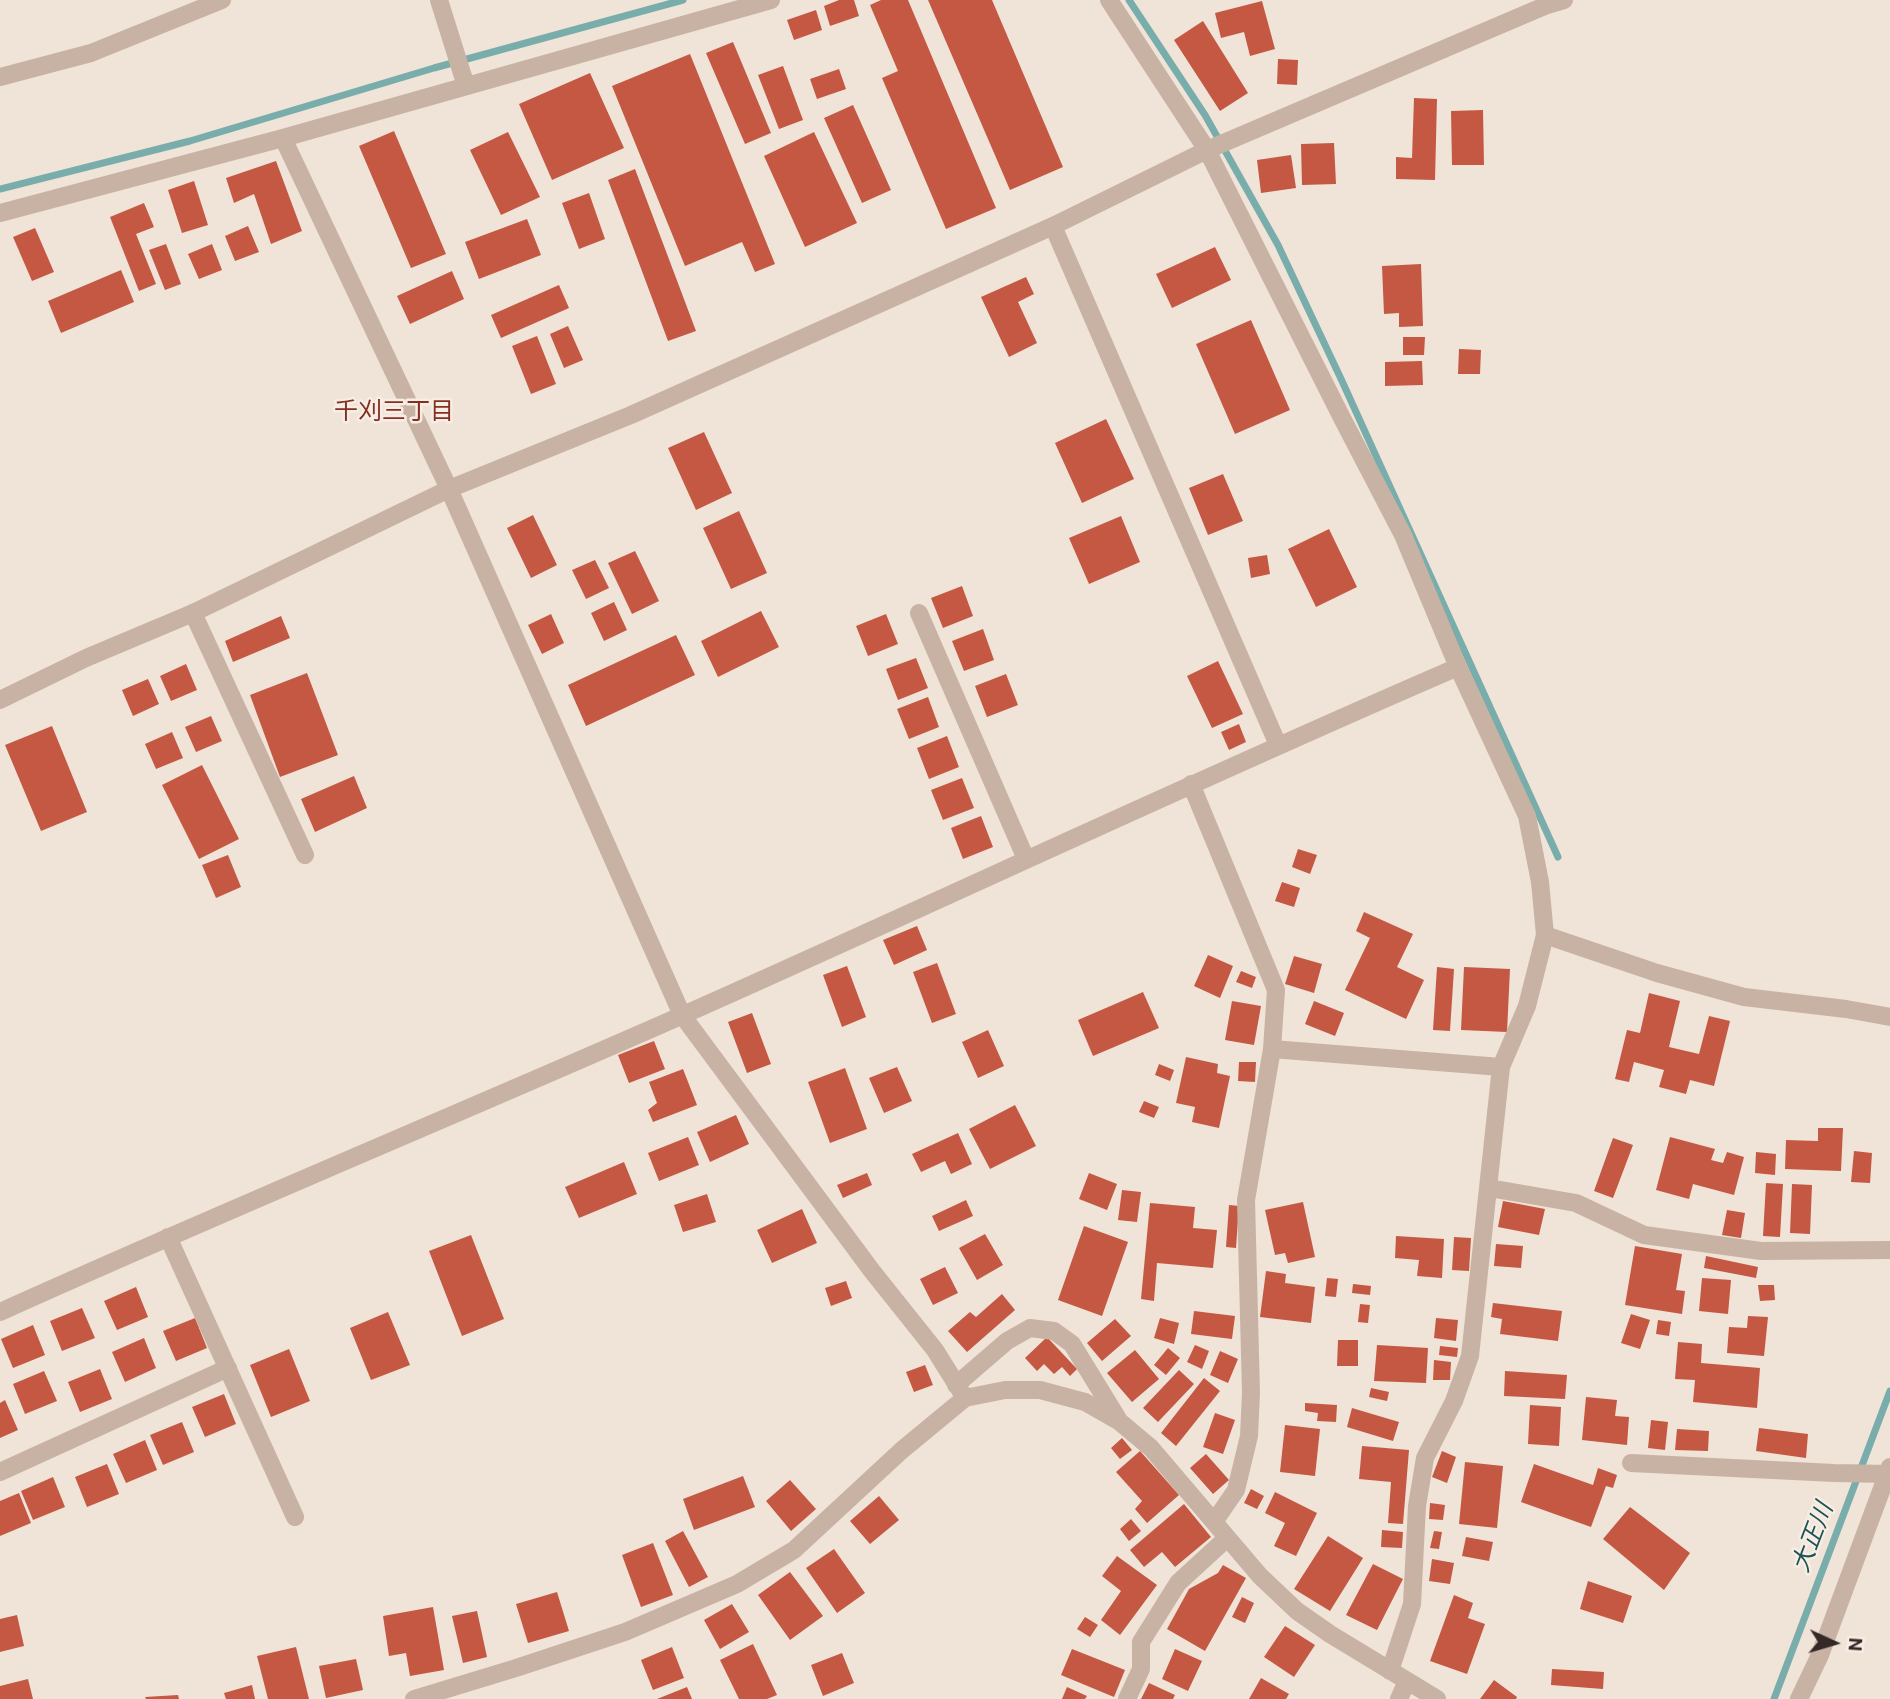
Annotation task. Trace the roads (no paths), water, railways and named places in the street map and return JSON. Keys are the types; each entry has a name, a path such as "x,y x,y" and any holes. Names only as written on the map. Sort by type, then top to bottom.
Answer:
{"street":[{"path":"0,77 91,53 222,0"},
{"path":"439,0 466,86"},
{"path":"0,213 283,138 771,0"},
{"path":"1109,0 1207,150 1403,535 1458,667 1527,816 1540,882 1545,935 1527,1006 1501,1067 1470,1356 1454,1401 1425,1458 1417,1506 1412,1604 1390,1671"},
{"path":"0,700 86,658 194,614 449,489 631,415 1053,226 1207,150 1564,0"},
{"path":"283,138 449,489 682,1015 818,1200 935,1350 960,1391"},
{"path":"1053,226 1278,745"},
{"path":"919,613 1026,859"},
{"path":"194,614 305,855"},
{"path":"0,1312 682,1015 1191,784 1458,667"},
{"path":"1191,784 1276,990 1272,1049 1246,1200 1251,1393 1249,1436 1236,1490 1214,1522"},
{"path":"1545,935 1657,973 1744,997 1890,1017"},
{"path":"1272,1049 1501,1067"},
{"path":"1489,1188 1576,1203 1644,1235 1762,1251 1890,1250"},
{"path":"168,1237 295,1517"},
{"path":"414,1699 625,1632 737,1584 794,1550 902,1450 1007,1342 1030,1328 1054,1331 1072,1344 1120,1422"},
{"path":"0,1472 228,1368"},
{"path":"960,1391 1040,1390 1085,1402 1120,1422 1151,1448 1260,1576 1297,1611 1437,1699"},
{"path":"1631,1463 1834,1473 1889,1472 1820,1655 1799,1699"},
{"path":"1127,1699 1141,1669 1141,1642 1153,1622 1178,1583 1227,1538"},
{"path":"1399,1699 1408,1681"}],"waterway":[{"path":"0,189 190,141 434,68 683,0"},
{"path":"1129,0 1205,115 1278,245 1558,857"},
{"name":"大正川","path":"1774,1699 1890,1391"}],"district":[{"name":"千刈三丁目","path":"394,413"}]}
